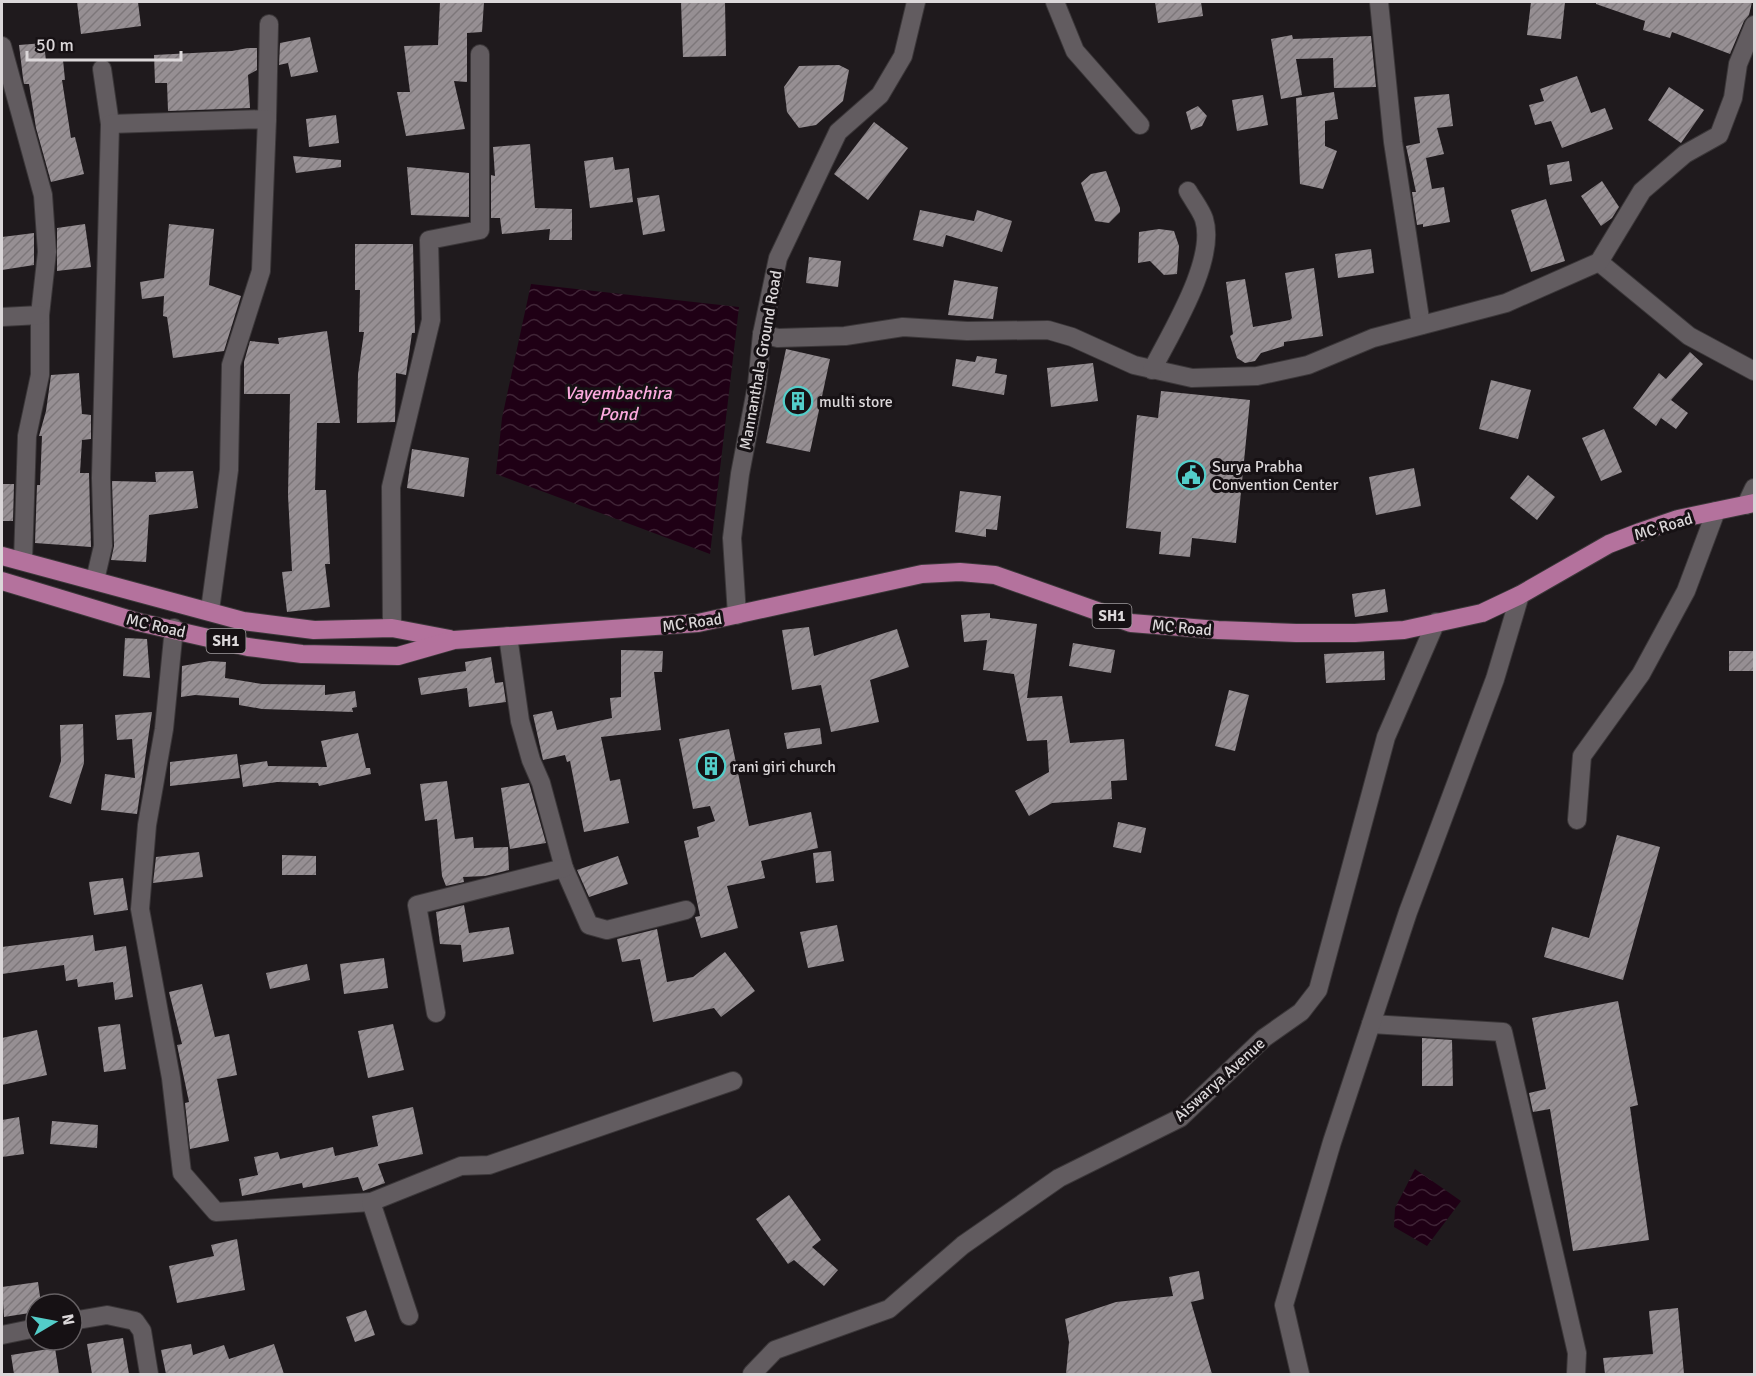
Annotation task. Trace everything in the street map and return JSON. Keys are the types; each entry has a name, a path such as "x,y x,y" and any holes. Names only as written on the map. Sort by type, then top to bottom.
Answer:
{"main road":[{"name":"MC Road","path":"2,581 138,622 174,628 248,647 302,654 398,656 454,640 698,623 922,574 960,572 995,575 1131,623 1218,630 1355,633 1404,630 1482,613 1521,595 1609,544 1678,519 1750,504"},
{"name":"MC Road","path":"2,556 210,610 243,621 314,630 392,628 454,640"}],"street":[{"name":"Mannanthala Ground Road","path":"737,615 732,537 740,474 757,385 762,334 778,258 838,132 880,95 903,56 916,2"},
{"path":"1055,2 1075,51 1140,125"},
{"path":"1379,2 1393,142 1421,325"},
{"path":"210,610 229,470 231,365 261,271 269,24"},
{"path":"762,334 778,338 845,336 903,327 967,331 1047,330 1072,337 1107,354 1152,370 1192,378 1257,376 1308,365 1373,338 1506,303 1599,262 1642,191 1685,154 1719,135 1733,98 1738,64 1755,25"},
{"path":"2,46 43,195 46,252 40,315 39,375 27,436 23,561"},
{"path":"392,628 391,487 431,321 429,240 480,230 480,54"},
{"path":"95,580 103,546 101,478 110,124 102,69"},
{"path":"110,124 267,119"},
{"path":"1152,370 1197,281 1203,254 1204,220 1188,191"},
{"path":"1599,262 1689,336 1755,371"},
{"path":"2,317 40,315"},
{"path":"1750,504 1755,488"},
{"path":"1577,820 1582,756 1641,674 1681,601 1716,511"},
{"path":"1300,1374 1284,1305 1332,1142 1408,912 1495,679 1521,595"},
{"name":"Aiswarya Avenue","path":"752,1374 775,1350 889,1309 963,1245 1059,1178 1180,1118 1264,1038 1311,1002 1318,990 1330,948 1386,737 1436,622"},
{"path":"174,628 164,729 147,825 140,909 171,1078 182,1173 216,1212 371,1203 461,1166 489,1165 733,1081"},
{"path":"508,636 520,721 531,760 541,783 564,868 589,925 607,930 686,910"},
{"path":"436,1013 417,905 564,868"},
{"path":"1371,1024 1503,1032 1577,1353 1576,1374"},
{"path":"371,1203 409,1316"},
{"path":"84,1320 107,1315 135,1321 142,1331 149,1374"},
{"path":"2,1335 24,1330"}],"water":[{"name":"Vayembachira Pond","path":"531,284 739,307 710,554 496,474 502,418"},
{"path":"1415,1169 1461,1201 1427,1246 1394,1227 1395,1208"}],"building":[{"path":"77,2 138,2 141,26 81,34"},
{"path":"440,2 484,2 482,32 467,33 467,82 454,81 465,129 406,136 397,92 410,92 404,46 438,45"},
{"path":"681,2 725,2 726,56 683,57"},
{"path":"1155,2 1201,2 1203,16 1158,23"},
{"path":"1531,2 1565,2 1561,39 1527,35"},
{"path":"1596,2 1752,2 1749,15 1744,21 1730,54 1672,32 1670,38 1643,30 1645,21 1596,4"},
{"path":"1292,35 1293,39 1371,36 1376,87 1334,88 1333,58 1296,59 1302,95 1281,99 1271,39"},
{"path":"310,37 318,72 291,77 288,63 279,65 280,43"},
{"path":"44,43 46,61 63,60 65,80 62,80 71,138 75,137 84,174 51,182 36,128 29,84 24,84 19,45"},
{"path":"257,48 257,70 248,75 250,108 168,111 167,83 155,83 154,55 232,51"},
{"path":"839,65 849,70 843,101 816,125 799,128 787,112 784,87 799,66"},
{"path":"1577,76 1591,113 1605,108 1613,129 1562,148 1551,121 1535,125 1529,105 1544,101 1540,89"},
{"path":"1669,87 1704,110 1681,143 1648,120"},
{"path":"1334,92 1338,119 1325,121 1325,146 1337,151 1323,189 1300,184 1296,98"},
{"path":"1449,94 1453,126 1437,128 1444,154 1426,158 1432,189 1444,187 1450,222 1423,227 1423,224 1417,225 1412,192 1416,192 1406,146 1420,143 1414,97"},
{"path":"1263,95 1268,125 1237,131 1232,100"},
{"path":"1198,106 1207,116 1202,126 1191,130 1186,112"},
{"path":"336,115 339,143 309,147 306,119"},
{"path":"874,122 908,148 868,200 834,174"},
{"path":"530,144 535,208 572,209 572,240 549,240 550,229 502,234 500,218 491,218 491,175 495,176 493,147"},
{"path":"293,156 341,160 341,167 296,173"},
{"path":"613,157 615,170 629,168 633,202 590,208 584,161"},
{"path":"1569,161 1572,181 1550,185 1547,165"},
{"path":"407,167 469,173 469,217 411,215"},
{"path":"1106,171 1120,208 1120,212 1109,223 1095,221 1081,183 1091,174"},
{"path":"1602,181 1619,207 1612,218 1601,226 1581,196"},
{"path":"659,195 665,231 643,235 637,198"},
{"path":"1546,199 1565,261 1531,272 1511,210"},
{"path":"920,210 974,221 977,210 1012,221 1002,252 946,235 943,247 913,240"},
{"path":"85,224 91,267 57,271 57,228"},
{"path":"169,224 214,229 209,285 241,296 224,351 173,358 167,317 163,316 164,296 142,299 140,282 164,278"},
{"path":"1159,229 1174,231 1179,246 1177,274 1164,275 1150,261 1138,263 1139,232"},
{"path":"34,233 34,265 2,270 2,237"},
{"path":"355,244 413,244 415,333 412,333 406,375 396,373 395,422 357,423 358,374 364,332 359,332 360,290 355,290"},
{"path":"1371,249 1374,273 1338,278 1335,254"},
{"path":"809,257 841,261 838,287 806,283"},
{"path":"1314,268 1323,336 1284,342 1284,346 1261,353 1255,361 1245,363 1237,358 1230,336 1233,334 1226,282 1245,279 1253,327 1290,320 1292,318 1285,273"},
{"path":"954,280 998,287 993,319 948,315"},
{"path":"327,331 340,423 317,423 315,490 326,490 330,564 325,564 330,607 287,612 282,572 292,571 288,495 290,394 244,394 244,362 250,341 279,344 278,338"},
{"name":"multi store","path":"786,349 830,359 810,452 766,443"},
{"path":"1690,352 1703,364 1671,400 1688,413 1676,429 1661,418 1656,426 1633,408 1659,373 1666,379"},
{"path":"977,356 997,359 995,373 1007,375 1004,395 952,386 956,359 975,362"},
{"path":"1093,363 1098,401 1051,407 1047,368"},
{"path":"79,373 82,414 91,415 91,439 82,440 80,473 89,473 91,547 35,543 42,436 39,436 46,411 51,375"},
{"path":"1491,380 1531,390 1518,439 1479,429"},
{"path":"1161,391 1250,400 1236,543 1192,538 1190,557 1159,554 1161,532 1126,528 1137,415 1158,418"},
{"path":"1604,429 1622,472 1601,481 1582,438"},
{"path":"412,449 469,458 464,497 407,488"},
{"path":"1414,468 1421,506 1376,515 1369,477"},
{"path":"193,471 198,508 149,515 146,562 111,560 114,546 112,481 156,482 155,472"},
{"path":"1528,475 1555,497 1537,520 1510,498"},
{"path":"2,484 14,484 13,521 2,521"},
{"path":"960,491 1001,496 997,530 986,529 986,537 955,532"},
{"path":"1385,589 1388,612 1355,617 1352,594"},
{"path":"990,613 990,618 1037,624 1027,698 1062,696 1070,743 1124,739 1127,780 1111,781 1112,799 1052,803 1029,816 1015,791 1049,772 1047,740 1027,741 1014,674 983,670 987,640 964,642 961,615"},
{"path":"809,627 814,656 897,629 909,667 870,680 879,722 831,732 821,685 792,690 782,630"},
{"path":"125,638 147,639 150,678 123,676"},
{"path":"1073,643 1115,650 1111,673 1069,666"},
{"path":"621,650 663,651 662,672 654,672 661,730 601,737 610,781 620,779 629,823 584,832 570,761 567,762 565,755 543,760 533,715 552,711 557,730 612,718 610,698 621,697"},
{"path":"1384,651 1385,680 1326,683 1324,654"},
{"path":"1729,651 1755,651 1755,671 1729,671"},
{"path":"491,657 495,683 503,682 506,702 469,707 467,688 421,695 418,678 466,671 465,662"},
{"path":"210,661 226,662 225,678 262,684 325,685 325,695 355,691 357,707 352,708 353,712 262,709 239,705 239,698 195,695 181,697 182,666"},
{"path":"1229,690 1249,695 1235,751 1215,746"},
{"path":"152,712 137,814 101,810 105,774 135,778 132,739 117,740 115,715"},
{"path":"83,724 84,763 71,804 49,797 61,761 60,725"},
{"path":"820,728 822,744 787,749 784,733"},
{"path":"729,729 749,826 811,812 818,848 761,861 765,878 727,886 738,928 701,938 695,917 700,916 684,841 699,837 697,827 715,821 710,806 693,809 679,739"},
{"path":"358,733 366,768 370,768 371,774 319,786 318,783 277,782 243,787 240,765 267,761 268,766 327,767 321,741"},
{"path":"237,754 240,778 170,786 170,762"},
{"path":"447,781 455,839 473,837 474,848 508,847 509,870 485,876 463,877 464,882 446,886 442,876 437,819 425,821 420,784"},
{"path":"529,783 546,843 510,849 501,788"},
{"path":"1118,822 1146,828 1141,853 1113,847"},
{"path":"1617,835 1660,847 1623,980 1544,957 1552,927 1589,938"},
{"path":"831,851 834,881 816,883 813,853"},
{"path":"199,852 203,877 153,883 156,857"},
{"path":"282,855 316,856 316,875 282,875"},
{"path":"618,856 628,884 589,897 577,870"},
{"path":"123,878 128,910 94,915 89,882"},
{"path":"464,905 469,933 509,927 514,954 463,962 461,945 440,944 436,912"},
{"path":"837,925 844,961 808,968 800,932"},
{"path":"657,929 667,982 693,977 725,952 755,991 721,1017 714,1008 653,1022 640,959 622,962 617,939"},
{"path":"93,935 95,951 126,946 133,997 115,1000 113,982 78,987 77,979 66,981 64,965 2,974 2,947"},
{"path":"384,958 388,988 344,994 340,964"},
{"path":"307,964 310,980 270,989 266,973"},
{"path":"202,984 215,1037 229,1034 237,1075 217,1079 229,1141 190,1149 185,1103 189,1102 177,1045 182,1044 169,992"},
{"path":"1618,1001 1638,1105 1630,1107 1649,1240 1573,1251 1550,1109 1533,1112 1529,1093 1546,1089 1532,1018"},
{"path":"120,1024 126,1069 104,1072 98,1027"},
{"path":"393,1024 404,1070 368,1078 358,1031"},
{"path":"37,1030 47,1075 2,1085 2,1038"},
{"path":"1422,1038 1452,1040 1453,1086 1422,1086"},
{"path":"413,1107 423,1154 378,1164 385,1183 363,1191 358,1177 303,1188 302,1183 242,1196 239,1179 258,1175 254,1157 278,1152 280,1159 333,1147 335,1156 378,1146 372,1116"},
{"path":"19,1117 24,1154 2,1157 2,1120"},
{"path":"52,1121 98,1125 97,1148 50,1144"},
{"path":"789,1195 821,1240 812,1247 838,1270 824,1286 794,1260 788,1264 756,1219"},
{"path":"237,1239 245,1290 177,1303 169,1266 214,1256 211,1245"},
{"path":"1199,1271 1204,1299 1191,1302 1212,1374 1066,1374 1069,1342 1065,1319 1116,1302 1173,1296 1169,1277"},
{"path":"38,1282 39,1292 24,1292 24,1314 4,1317 2,1287"},
{"path":"1678,1308 1684,1374 1605,1374 1603,1358 1653,1354 1649,1311"},
{"path":"366,1310 375,1335 355,1342 346,1317"},
{"path":"123,1338 129,1374 92,1374 87,1344"},
{"path":"191,1344 193,1355 224,1345 229,1359 274,1344 284,1374 166,1374 161,1350"},
{"path":"56,1352 59,1374 14,1374 11,1355"}],"place":[{"name":"multi store","path":"798,401"},
{"name":"Surya Prabha Convention Center","path":"1191,475"},
{"name":"rani giri church","path":"711,766"}]}
